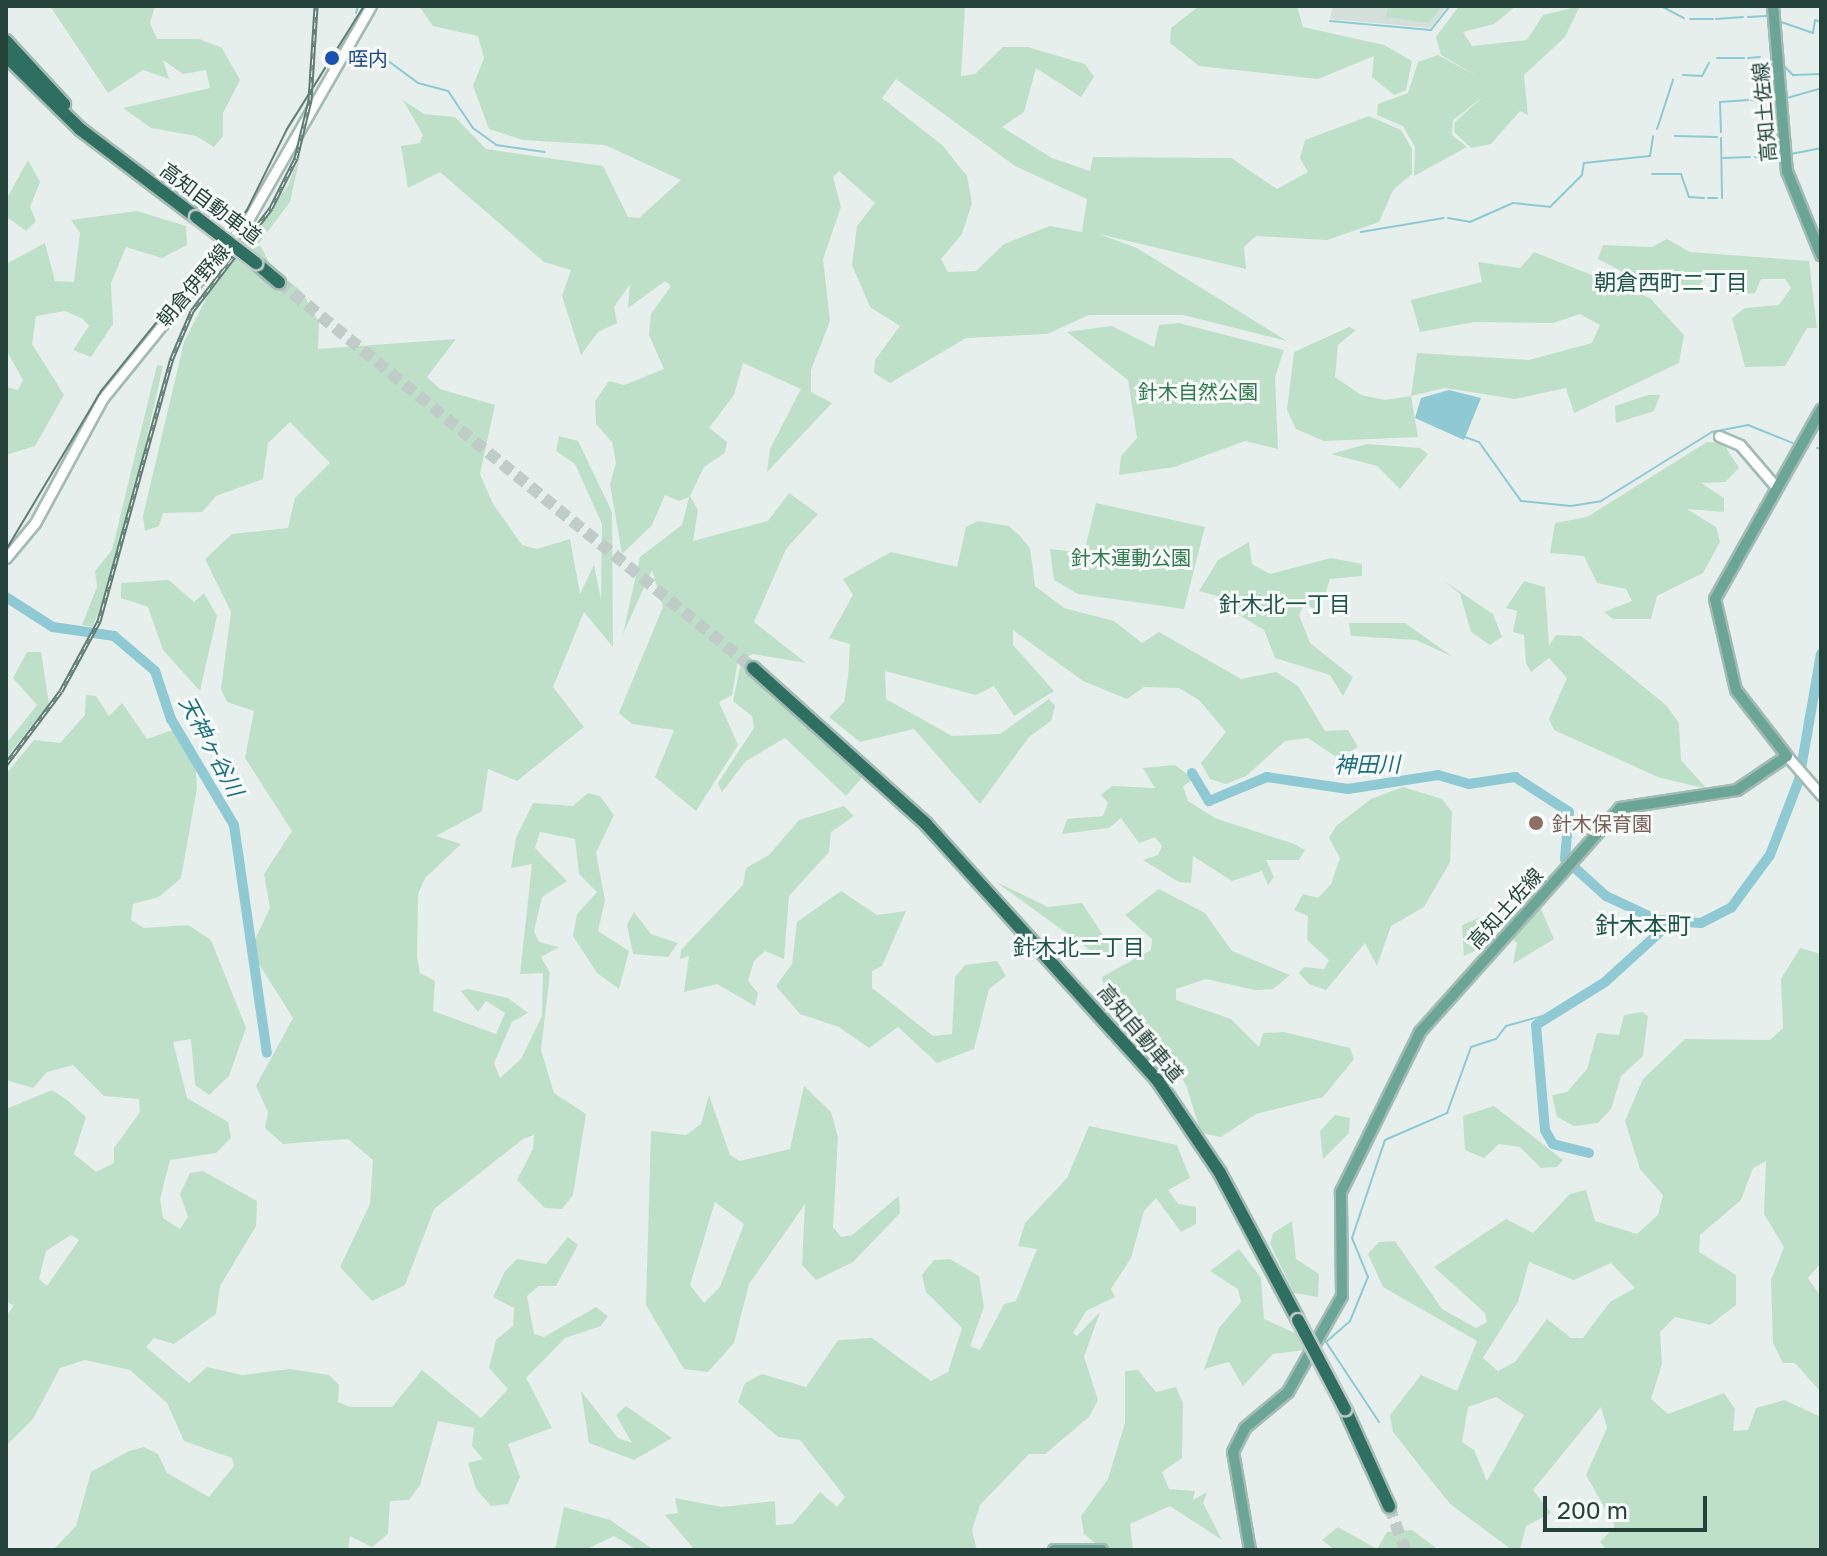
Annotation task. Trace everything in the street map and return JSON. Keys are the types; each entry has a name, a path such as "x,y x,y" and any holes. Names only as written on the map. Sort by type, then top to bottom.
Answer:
{"highway":[{"name":"高知自動車道","path":"6,41 117,157"},
{"name":"高知自動車道","path":"6,56 117,157 279,282"},
{"name":"高知自動車道","path":"753,668 964,863 1158,1081 1220,1173 1345,1409 1389,1506"}],"main road":[{"name":"朝倉伊野線","path":"6,558 35,523 109,389 249,218 371,6"},
{"name":"高知土佐線","path":"1773,6 1787,171 1821,255"},
{"path":"1821,410 1724,575 1714,607 1736,690 1821,795"},
{"path":"1719,436 1740,445 1776,487"},
{"name":"高知土佐線","path":"1250,1550 1233,1452 1245,1428 1288,1392 1342,1296 1338,1210 1346,1179 1420,1032 1569,863 1634,801 1737,790 1787,756"},
{"path":"1054,1550 1102,1550"}],"shaded area":[{"path":"1333,6 1447,6 1431,28 1330,19"}],"green space":[{"path":"50,6 155,6 150,23 157,39 199,39 222,48 240,80 223,113 223,136 214,147 196,136 151,128 123,108 210,88 206,70 183,74 163,60 169,79 143,70 108,93"},
{"path":"419,6 965,6 961,76 975,74 1003,47 1028,47 1085,64 1094,77 1081,97 1036,68 1024,112 1002,127 1052,158 1090,171 1093,157 1231,158 1277,189 1308,172 1300,158 1305,140 1369,116 1401,130 1412,149 1412,174 1393,190 1379,222 1327,240 1256,236 1244,247 1246,269 1099,234 1137,248 1287,341 1183,315 1089,315 1047,334 966,338 890,383 874,373 875,360 900,326 870,307 852,265 857,226 875,203 839,171 833,177 841,207 823,259 830,321 811,370 811,392 832,403 767,472 770,449 801,389 743,363 734,395 709,428 727,442 725,453 704,467 690,496 698,510 693,541 768,521 789,493 818,514 786,549 754,622 806,663 753,654 738,660 732,695 719,702 738,745 696,811 655,777 674,730 632,724 619,713 663,607 652,570 623,634 640,557 682,525 689,497 679,501 665,495 652,525 622,554 610,484 616,463 612,442 596,424 595,401 609,381 624,385 664,369 649,335 651,314 671,286 665,281 628,308 630,284 614,307 617,323 598,332 581,355 562,296 571,270 544,262 440,172 408,188 401,146 420,143 423,135 403,100 424,114 455,117 486,149 603,166 628,217 639,218 681,180 605,145 523,140 489,129 473,86 484,58 478,36 433,26","holes":["896,79 1015,166 1087,199 1082,232 1050,226 1004,244 976,271 948,272 941,259 962,234 972,203 967,176 942,145 882,98"]},
{"path":"1199,6 1297,6 1303,27 1384,45 1412,61 1406,90 1394,95 1372,77 1374,56 1318,79 1199,66 1170,43 1171,28"},
{"path":"1388,6 1442,6 1429,23 1386,17"},
{"path":"1459,6 1516,6 1494,24 1463,32 1472,46 1527,40 1543,15 1580,6 1565,37 1524,75 1528,115 1520,111 1491,144 1471,148 1454,132 1455,122 1484,96 1453,120 1452,135 1467,147 1414,176 1415,147 1403,126 1377,115 1378,104 1408,93 1418,62 1438,55 1477,76 1441,55 1436,37"},
{"path":"301,152 290,202 259,243 271,266 302,292 319,322 318,349 456,339 427,377 440,389 495,405 480,474 493,504 522,545 537,549 570,539 580,594 594,565 601,599 602,524 575,464 556,451 559,436 578,441 612,512 613,647 584,612 553,687 584,727 517,781 488,769 482,811 436,836 461,844 425,878 418,894 417,957 420,973 435,981 433,1011 496,1034 505,1013 486,1001 478,1012 461,991 468,989 508,998 528,1013 512,1022 494,1063 500,1078 521,1059 542,1016 543,973 520,974 532,864 511,868 516,838 533,803 573,806 588,793 600,796 614,815 596,853 605,900 598,931 629,951 619,989 597,973 573,936 577,914 597,892 579,874 575,839 540,832 535,848 567,881 542,897 534,931 539,942 559,947 541,957 550,973 541,1050 554,1093 586,1114 573,1195 562,1209 545,1208 517,1180 533,1149 534,1135 523,1139 434,1209 405,1285 372,1301 340,1267 370,1204 373,1160 348,1139 283,1144 265,1128 268,1112 256,1086 293,1018 250,950 270,908 264,874 292,831 245,758 254,711 227,702 221,689 231,612 205,559 232,534 288,528 295,498 330,463 290,422 268,443 263,479 216,496 202,512 163,513 159,526 145,531 143,516 184,342 209,293 288,186"},
{"path":"28,160 40,182 30,207 36,221 26,231 6,216 6,200"},
{"path":"137,211 186,226 187,245 162,258 126,247 111,283 113,324 91,357 73,350 89,326 83,319 65,311 36,316 32,344 64,395 35,446 6,455 6,387 18,390 23,380 6,350 6,264 45,243 55,281 74,282 80,233 71,220"},
{"path":"1667,239 1690,252 1809,261 1817,328 1807,328 1785,366 1745,367 1732,318 1745,308 1779,305 1791,288 1785,279 1761,279 1755,293 1736,295 1734,274 1712,272 1697,287 1662,292 1598,259 1603,245 1652,247"},
{"path":"1534,252 1650,298 1684,335 1679,363 1574,413 1566,388 1515,399 1445,388 1411,396 1417,353 1529,360 1592,343 1600,325 1580,314 1553,323 1474,322 1420,332 1411,300 1482,282 1478,262 1520,268"},
{"name":"針木自然公園","path":"1179,323 1284,350 1275,377 1278,449 1245,441 1174,467 1119,475 1121,456 1137,438 1128,380 1067,332 1112,326 1154,347 1159,325"},
{"path":"1349,327 1356,330 1338,345 1335,377 1361,395 1385,400 1411,396 1418,437 1324,441 1296,429 1287,410 1294,352"},
{"path":"157,365 163,366 122,547 93,627 82,625 97,587 95,571 112,550"},
{"path":"1648,395 1660,395 1654,411 1616,423 1615,406"},
{"path":"1707,442 1723,443 1739,468 1725,482 1701,483 1724,498 1724,512 1687,509 1716,527 1720,542 1703,573 1657,596 1651,619 1613,619 1604,612 1632,601 1626,589 1597,583 1584,556 1550,553 1555,523 1587,517"},
{"path":"1367,444 1420,448 1428,454 1400,489 1377,466 1331,454"},
{"name":"針木運動公園","path":"1096,503 1205,527 1184,609 1078,594 1054,580 1050,549 1084,553"},
{"path":"978,521 1009,526 1020,536 1030,548 1035,586 1064,608 1114,621 1142,643 1159,632 1241,679 1276,672 1298,686 1325,731 1348,730 1358,747 1338,758 1308,738 1285,741 1246,776 1226,784 1210,779 1201,763 1226,732 1199,700 1179,688 1144,687 1127,699 1083,681 1013,630 1013,645 1054,691 1014,716 994,686 976,695 885,671 886,699 952,736 1000,734 1049,699 1055,706 1051,721 1029,737 980,804 914,729 860,742 829,717 844,702 848,677 850,644 829,638 853,595 843,579 891,552 957,567 966,527"},
{"path":"1249,542 1252,564 1270,574 1331,558 1362,564 1362,576 1330,579 1320,611 1304,604 1299,615 1310,643 1353,677 1343,696 1330,675 1275,658 1264,630 1236,613 1228,599 1199,591 1218,560"},
{"path":"169,580 194,602 204,593 217,616 200,691 163,650 148,607 121,598 121,583"},
{"path":"1444,581 1493,614 1502,637 1490,645 1471,632 1460,594"},
{"path":"1524,581 1545,587 1549,646 1556,635 1581,636 1666,705 1679,723 1681,760 1707,789 1658,777 1554,730 1549,719 1567,678 1549,658 1531,672 1526,663 1524,635 1513,632 1517,611 1506,608"},
{"path":"1349,623 1405,623 1453,657 1416,640 1351,636"},
{"path":"27,652 41,652 49,704 6,758 6,744 37,705 13,678"},
{"path":"741,663 865,774 846,796 785,738 746,761 722,792 718,783 754,728 752,716 733,701"},
{"path":"86,695 96,696 109,716 122,703 147,739 173,730 195,760 197,788 181,878 159,897 133,904 131,920 144,928 188,925 211,940 246,1028 229,1076 209,1095 195,1085 191,1039 173,1042 187,1098 228,1122 231,1138 216,1153 170,1160 160,1199 163,1218 180,1229 188,1217 180,1194 190,1173 203,1171 257,1201 256,1226 220,1286 216,1314 174,1344 154,1338 146,1347 189,1383 207,1367 242,1375 290,1369 329,1375 339,1385 338,1402 350,1407 392,1407 422,1370 481,1418 508,1389 489,1368 496,1340 513,1326 514,1308 493,1297 505,1271 517,1259 546,1264 568,1237 578,1245 556,1286 539,1286 527,1296 534,1334 544,1337 596,1307 608,1316 601,1326 565,1338 526,1378 552,1428 508,1444 520,1477 508,1504 491,1506 476,1489 468,1463 483,1459 472,1446 474,1428 438,1421 420,1485 409,1500 390,1501 388,1534 372,1547 350,1536 348,1550 53,1550 76,1526 91,1472 129,1451 144,1447 158,1454 167,1473 209,1497 234,1466 232,1458 184,1441 167,1403 130,1370 85,1360 60,1368 33,1419 6,1446 6,1316 14,1306 6,1301 6,1109 52,1090 67,1100 86,1117 74,1154 96,1172 114,1163 114,1148 140,1112 139,1099 104,1096 73,1065 47,1072 33,1088 6,1080 6,774 34,740 60,743 85,715","holes":["71,1235 79,1240 47,1286 39,1279 46,1251"]},
{"path":"1175,765 1194,779 1183,786 1188,801 1215,818 1294,844 1305,850 1299,860 1266,860 1274,877 1268,885 1262,871 1232,881 1193,856 1191,883 1179,882 1143,860 1158,855 1162,846 1155,837 1139,843 1121,818 1109,828 1062,834 1067,819 1103,816 1108,803 1101,795 1112,786 1155,788 1143,768"},
{"path":"1403,787 1442,799 1452,812 1450,862 1424,907 1391,926 1377,966 1365,943 1326,990 1309,984 1299,973 1304,967 1324,969 1329,960 1307,940 1308,916 1294,910 1303,894 1318,898 1331,884 1340,858 1329,838 1336,826 1371,799"},
{"path":"844,806 854,816 831,832 829,852 789,896 784,959 765,951 754,961 748,981 758,993 755,1006 717,984 684,992 689,956 680,959 681,950 743,885 746,868 769,855 799,820"},
{"path":"996,882 1048,907 1082,903 1112,949 1101,958"},
{"path":"1159,889 1205,913 1232,951 1290,975 1273,989 1255,990 1206,979 1176,989 1176,1000 1231,1019 1259,1047 1263,1033 1284,1032 1350,1048 1354,1059 1323,1097 1256,1114 1221,1137 1201,1133 1186,1085 1171,1062 1131,1038 1108,1006 1102,977 1151,950 1152,939 1125,915"},
{"path":"841,891 877,915 906,911 882,966 872,971 872,988 933,1036 952,1034 955,977 965,965 997,961 1006,976 989,989 974,1049 937,1063 898,1027 869,1048 839,1027 800,1014 776,986 792,964 797,922"},
{"path":"1538,902 1554,939 1513,964 1517,943 1509,936"},
{"path":"634,912 651,934 678,943 668,957 633,954 627,925"},
{"path":"1486,915 1478,949 1464,956 1462,925"},
{"path":"1800,948 1821,954 1821,1263 1808,1278 1821,1297 1821,1392 1795,1363 1783,1363 1773,1343 1771,1280 1784,1247 1764,1214 1766,1161 1753,1168 1741,1200 1700,1235 1699,1252 1736,1275 1736,1305 1710,1325 1675,1317 1660,1332 1662,1364 1651,1399 1668,1414 1724,1393 1735,1409 1733,1431 1748,1430 1756,1408 1784,1400 1821,1417 1821,1550 1607,1550 1600,1542 1615,1526 1586,1475 1607,1428 1601,1407 1533,1490 1551,1513 1526,1526 1520,1550 1512,1550 1450,1504 1393,1432 1390,1415 1421,1375 1457,1391 1477,1341 1383,1287 1368,1254 1379,1242 1395,1241 1442,1309 1476,1328 1487,1322 1485,1313 1434,1267 1506,1219 1533,1233 1570,1194 1586,1190 1595,1221 1637,1234 1658,1215 1663,1195 1640,1169 1625,1121 1643,1079 1685,1039 1770,1040 1783,1028 1781,979","holes":["1529,1262 1574,1280 1611,1263 1635,1288 1610,1302 1583,1338 1571,1338 1547,1319 1515,1362 1498,1371 1483,1358 1518,1302","1496,1397 1524,1415 1487,1481 1474,1450 1462,1442 1468,1407"]},
{"path":"1642,1012 1648,1016 1643,1056 1621,1076 1611,1109 1598,1123 1574,1126 1557,1117 1552,1095 1567,1092 1587,1069 1597,1033 1619,1035 1624,1015"},
{"path":"804,1086 831,1112 838,1137 833,1227 841,1237 852,1235 899,1196 900,1213 853,1262 816,1280 802,1265 805,1204 749,1284 734,1343 708,1372 684,1369 646,1305 651,1131 686,1135 701,1124 709,1095 730,1155 740,1161 790,1149","holes":["715,1202 744,1224 720,1287 704,1303 690,1285"]},
{"path":"1494,1106 1563,1160 1557,1167 1541,1168 1520,1147 1499,1144 1484,1158 1465,1150 1463,1116"},
{"path":"1335,1115 1350,1118 1349,1133 1323,1159 1320,1131"},
{"path":"1089,1126 1177,1145 1190,1178 1168,1190 1178,1204 1196,1207 1196,1224 1181,1232 1156,1198 1144,1211 1131,1258 1111,1289 1115,1297 1086,1311 1073,1333 1077,1336 1100,1312 1084,1357 1098,1400 1089,1417 1045,1454 1029,1454 980,1505 972,1530 977,1550 694,1549 665,1515 678,1513 675,1498 722,1507 775,1501 776,1525 793,1524 820,1492 837,1507 845,1497 800,1440 778,1437 738,1402 745,1383 762,1374 806,1387 838,1340 872,1338 931,1381 948,1372 962,1328 926,1292 922,1275 934,1260 950,1259 979,1276 984,1307 970,1346 980,1350 1004,1304 1016,1301 1037,1249 1018,1246 1025,1223 1067,1178"},
{"path":"1292,1221 1296,1259 1319,1274 1318,1297 1294,1293 1270,1244 1273,1233"},
{"path":"1239,1249 1261,1278 1264,1319 1295,1333 1305,1350 1273,1354 1243,1386 1229,1362 1204,1369 1219,1328 1241,1302 1238,1289 1210,1271"},
{"path":"1138,1370 1156,1392 1176,1387 1183,1403 1182,1458 1162,1472 1169,1489 1195,1491 1193,1500 1207,1492 1203,1503 1222,1540 1170,1506 1130,1524 1133,1550 1104,1550 1084,1534 1081,1516 1108,1479 1125,1423 1125,1371"},
{"path":"581,1391 618,1438 632,1443 616,1415 626,1406 672,1438 634,1460 589,1443"},
{"path":"564,1507 610,1520 654,1550 637,1550 614,1536 585,1550 555,1550"},
{"path":"1338,1527 1377,1549 1387,1532 1412,1530 1439,1550 1335,1550 1322,1540"}],"water":[{"path":"1449,390 1481,398 1464,440 1415,418 1421,398"}],"waterway":[{"path":"356,13 358,6"},
{"path":"1330,21 1431,30 1450,6"},
{"path":"1661,6 1684,18"},
{"path":"1748,17 1766,16"},
{"path":"1716,19 1743,17"},
{"path":"1690,19 1713,19"},
{"path":"1781,22 1813,33 1815,20 1821,22"},
{"path":"376,52 418,83 448,91 473,128 496,145 544,152"},
{"path":"1748,58 1760,57"},
{"path":"1717,58 1744,58"},
{"path":"1683,75 1702,76 1709,63"},
{"path":"1784,66 1793,75 1821,74"},
{"path":"1657,129 1673,80"},
{"path":"1787,98 1821,88"},
{"path":"1751,100 1772,99"},
{"path":"1721,132 1720,102 1748,100"},
{"path":"1448,218 1470,222 1513,203 1550,207 1582,175 1584,163 1650,156 1653,136"},
{"path":"1675,136 1717,137"},
{"path":"1721,138 1722,198"},
{"path":"1791,154 1821,148"},
{"path":"1755,157 1777,156"},
{"path":"1723,158 1750,157"},
{"path":"1652,174 1681,174 1689,197 1704,198"},
{"path":"1708,198 1717,198"},
{"path":"1361,232 1444,218"},
{"path":"1465,437 1479,442 1521,501 1571,506 1601,501 1712,432 1748,425 1793,443"},
{"path":"1817,448 1821,449"},
{"name":"天神ヶ谷川","path":"6,597 53,627 114,636 155,671 171,719 234,825 267,1053"},
{"name":"神田川","path":"1192,773 1209,801 1267,777 1348,789 1438,775 1469,784 1515,777 1569,812 1565,859 1606,896 1657,920 1701,923 1731,908 1770,855 1799,780 1821,654"},
{"path":"1589,1153 1553,1144 1545,1130 1536,1025 1605,982 1671,922"},
{"path":"1379,1422 1326,1342 1350,1321 1368,1277 1352,1238 1385,1140 1447,1113 1471,1047 1496,1039 1506,1026 1546,1015"}],"tunnel":[{"path":"279,282 753,668"},
{"path":"1389,1506 1405,1550"}],"tram line":[{"path":"6,550 101,391 247,210 287,129 364,6"}],"railway":[{"path":"6,764 61,691 99,621 172,358 192,311 271,208 296,158 310,100 316,6"}],"place":[{"name":"咥内","path":"332,58"},
{"name":"針木保育園","path":"1536,823"}],"district":[{"name":"朝倉西町二丁目","path":"1671,282"},
{"name":"針木北一丁目","path":"1285,604"},
{"name":"針木本町","path":"1643,925"},
{"name":"針木北二丁目","path":"1079,947"}]}
